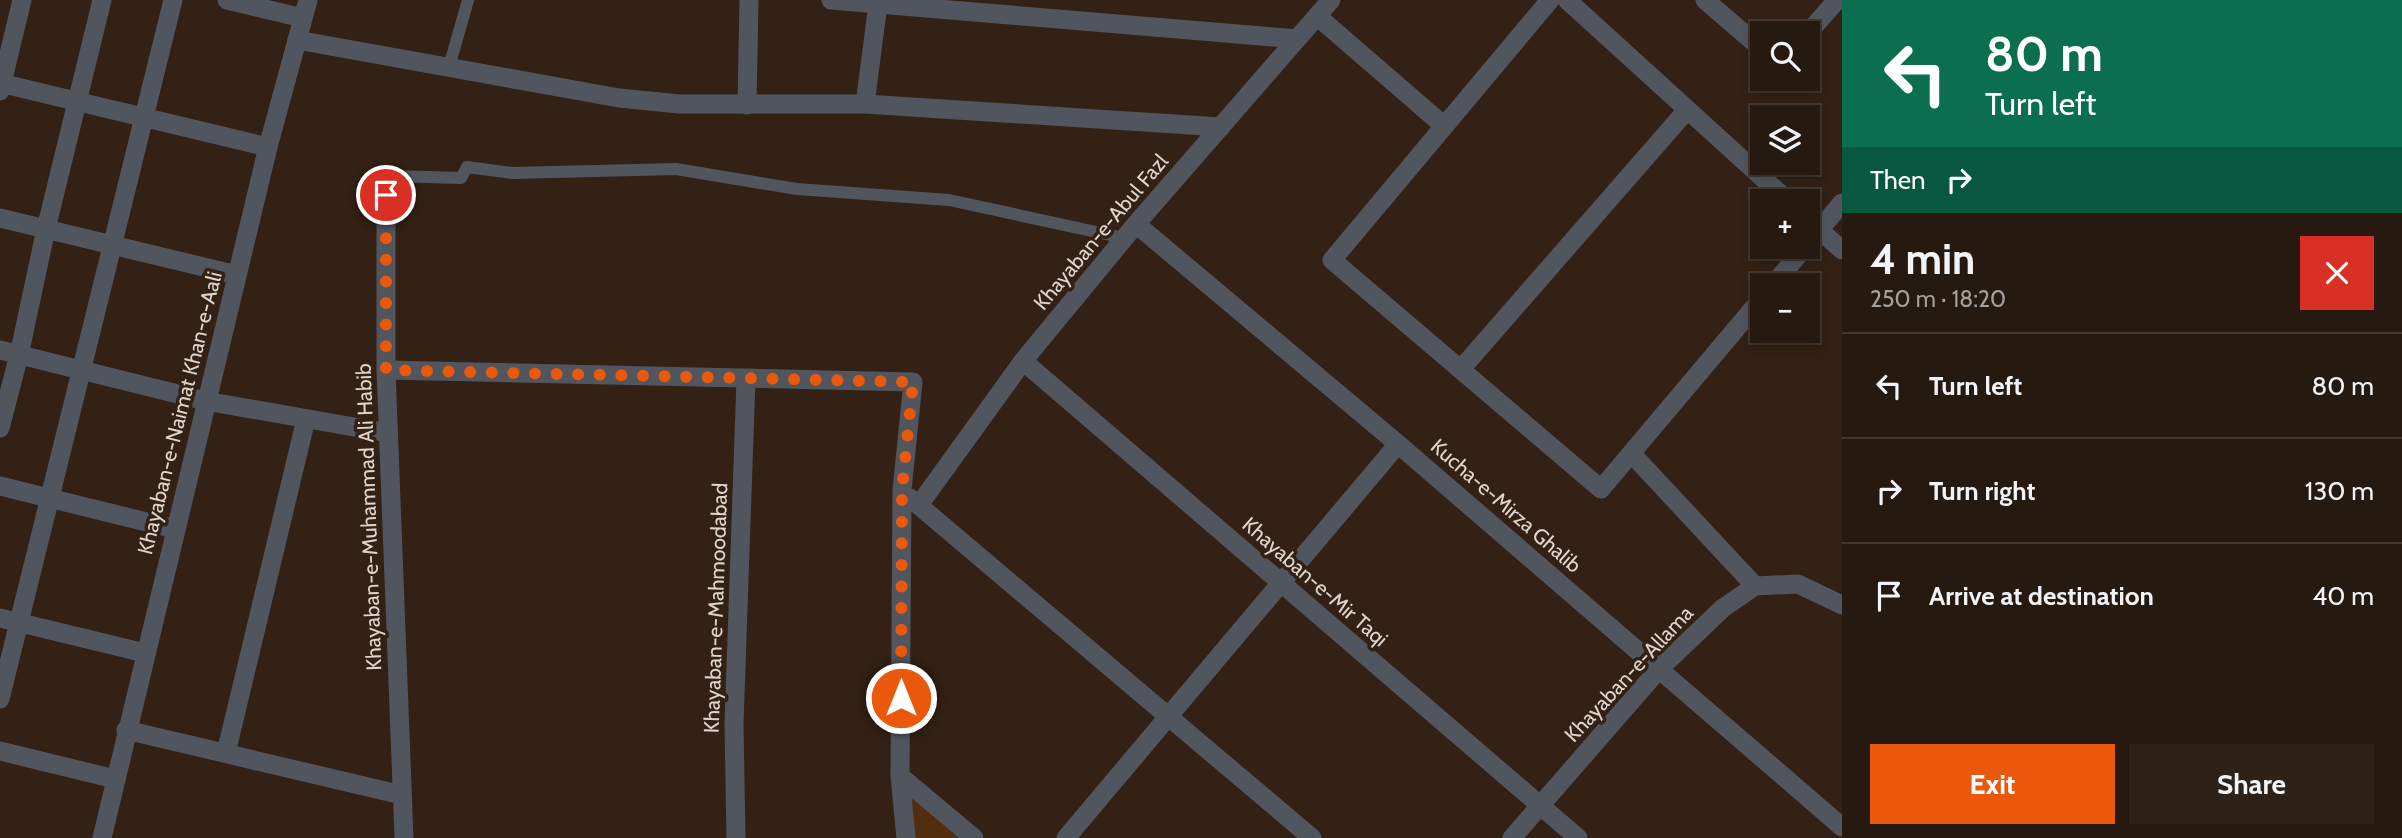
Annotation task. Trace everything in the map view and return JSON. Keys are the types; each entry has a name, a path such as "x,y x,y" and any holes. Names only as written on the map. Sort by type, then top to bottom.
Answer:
{"street":[{"path":"22,0 1,86 268,148"},
{"path":"0,428 10,353 46,229 102,0"},
{"path":"0,699 9,620 50,498 173,0"},
{"path":"227,0 305,9"},
{"path":"747,105 749,0"},
{"path":"831,0 1297,39"},
{"name":"Khayaban-e-Abul Fazl","path":"919,505 1023,361 1130,231 1331,0"},
{"path":"1550,0 1332,260 1601,489 1750,312"},
{"path":"1567,0 1775,189"},
{"path":"1705,0 1750,39"},
{"path":"1819,21 1837,0"},
{"path":"865,104 867,2"},
{"name":"Khayaban-e-Naimat Khan-e-Aali","path":"102,838 206,401 305,9"},
{"path":"1317,16 1443,125"},
{"path":"297,40 619,98 679,104 865,104 1221,127"},
{"path":"1461,369 1687,110"},
{"name":"Khayaban-e-Muhammad Ali Habib","path":"389,186 386,370 404,838"},
{"path":"1820,225 1842,203"},
{"path":"0,218 237,275"},
{"name":"Kucha-e-Mirza Ghalib","path":"1130,231 1398,443 1842,827"},
{"path":"1820,240 1842,250"},
{"path":"10,353 206,401 388,433"},
{"name":"Khayaban-e-Mir Taqi","path":"1023,361 1578,838"},
{"path":"386,370 913,382 902,490 900,776 906,838"},
{"name":"Khayaban-e-Mahmoodabad","path":"736,838 734,724 746,379"},
{"path":"226,753 306,419"},
{"path":"1066,838 1398,443"},
{"path":"1632,454 1755,586 1798,584 1842,605"},
{"path":"0,486 175,530"},
{"path":"902,490 1312,838"},
{"name":"Khayaban-e-Allama","path":"1512,838 1660,668 1723,608 1755,586"},
{"path":"9,620 145,653"},
{"path":"126,730 402,794"},
{"path":"0,751 115,779"},
{"path":"900,776 974,838"}],"lane":[{"path":"449,67 468,0"},
{"path":"389,186 461,178 467,167 512,173 676,169 797,189 949,200 1130,231"}],"shaded area":[{"path":"900,776 974,838 906,838"}],"route":[{"path":"386,195 386,370 913,382 902,490 901,698"}]}
